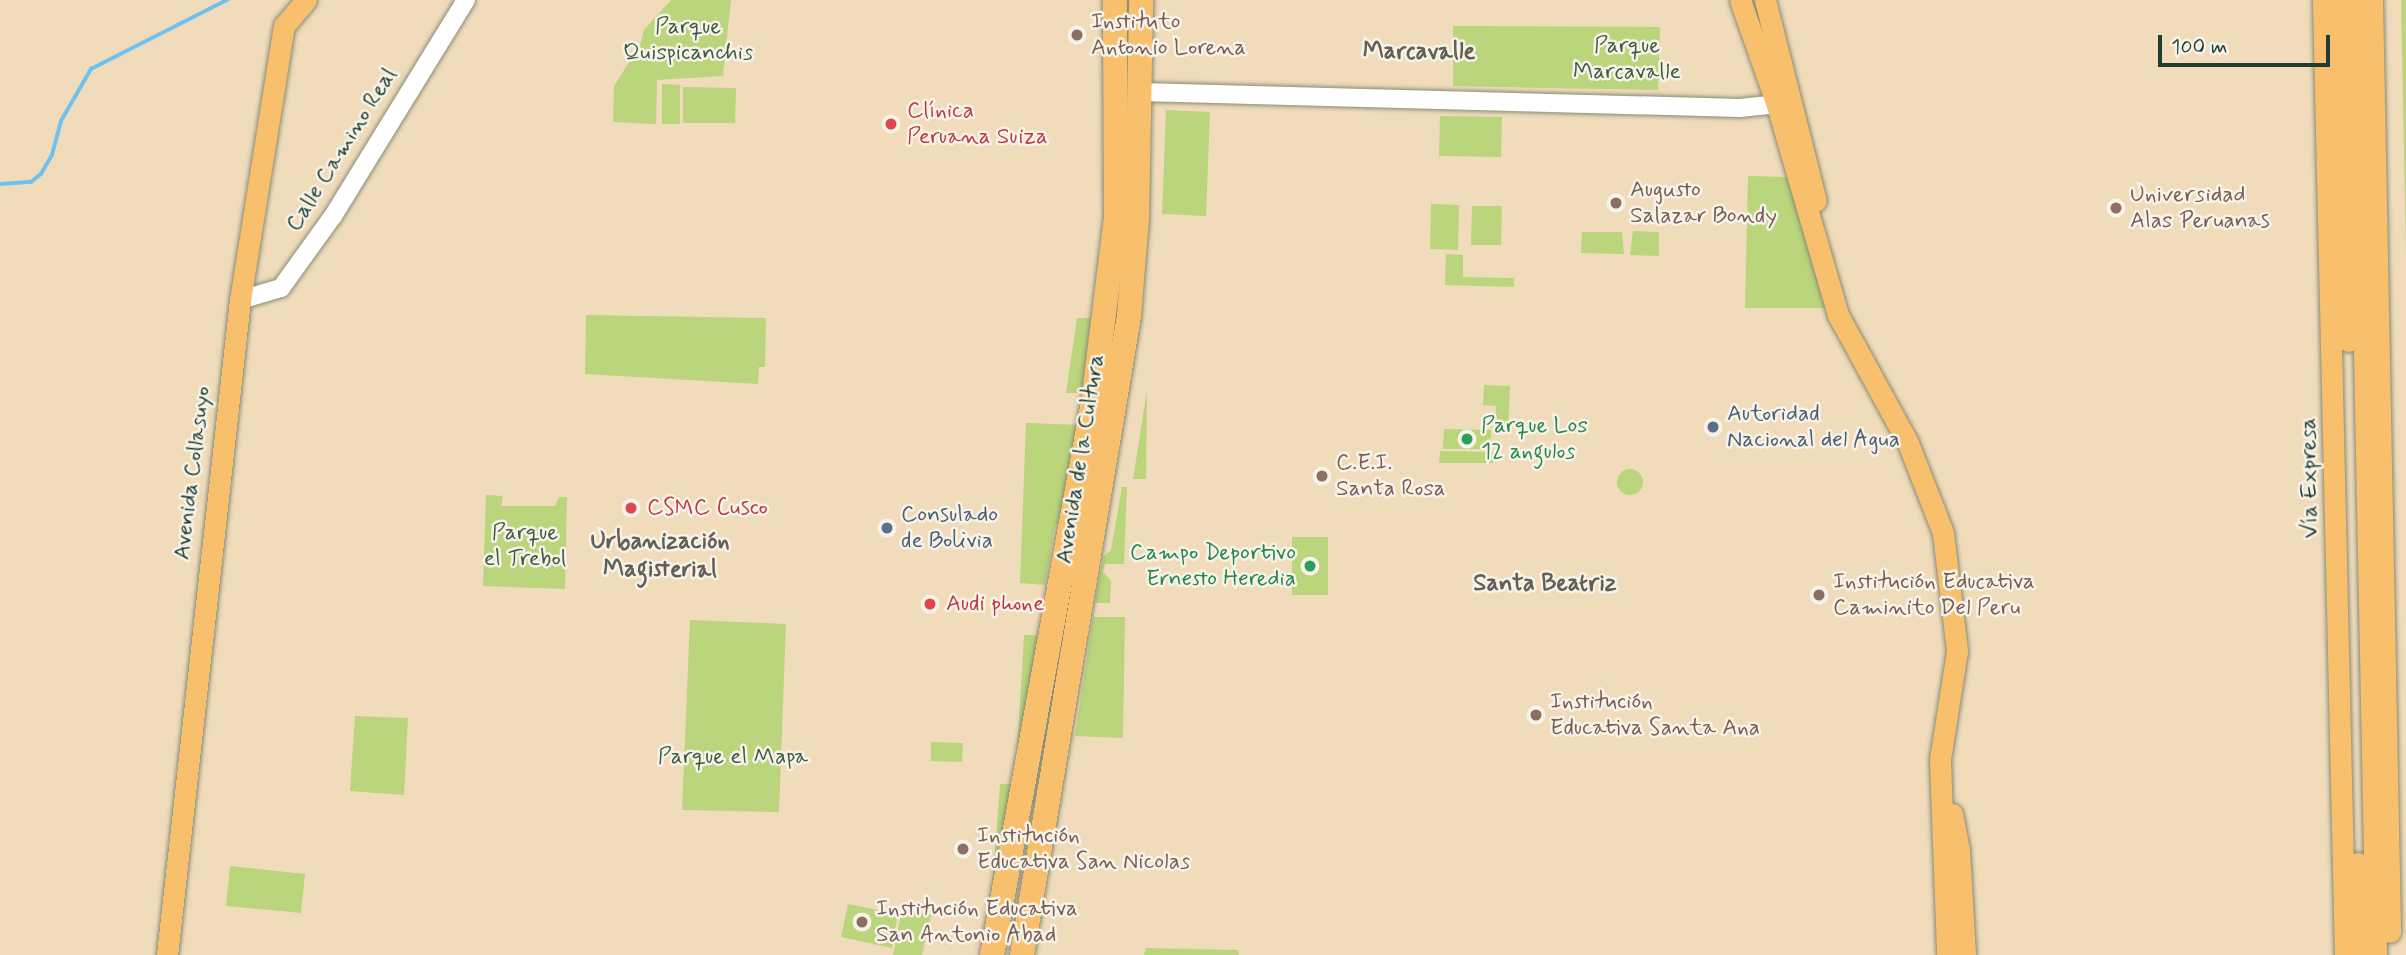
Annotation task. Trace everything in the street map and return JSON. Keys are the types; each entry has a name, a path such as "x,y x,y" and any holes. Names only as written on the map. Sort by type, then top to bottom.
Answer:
{"highway":[{"name":"Avenida de la Cultura","path":"992,955 1084,461 1099,351 1116,217 1115,0"},
{"name":"Avenida de la Cultura","path":"1022,955 1124,354 1137,218 1141,0"}],"main road":[{"path":"1740,0 1785,104"},
{"path":"1765,0 1785,104 1838,315 1908,443 1943,533 1957,651 1940,760 1965,955"},
{"name":"Vía Expresa","path":"2323,0 2339,576 2345,955"},
{"name":"Vía Expresa","path":"2341,0 2360,534"},
{"name":"Vía Expresa","path":"2357,0 2360,534 2364,733 2376,955"},
{"path":"2372,0 2385,575 2390,955"},
{"name":"Avenida Collasuyo","path":"167,955 240,300 295,9"},
{"path":"2339,576 2360,534"},
{"path":"2360,534 2385,575"},
{"path":"2341,698 2364,733 2387,696"},
{"name":"Vía Expresa","path":"2360,955 2364,733"},
{"path":"1945,799 1947,955"},
{"path":"1957,955 1959,916"}],"street":[{"name":"Calle Camino Real","path":"240,300 281,288 333,216 466,0"},
{"path":"1141,92 1740,108 1785,104"}],"green space":[{"name":"Parque Quispicanchis","path":"671,0 731,0 723,76 657,80 656,124 613,122 614,86 640,45 644,30"},
{"path":"2401,0 2406,0 2406,256"},
{"name":"Parque Marcavalle","path":"1453,26 1660,27 1658,90 1453,86"},
{"path":"662,84 680,85 680,124 662,124"},
{"path":"683,87 736,88 735,123 683,123"},
{"path":"1166,110 1210,112 1206,216 1162,214"},
{"path":"1440,116 1502,117 1501,157 1439,156"},
{"path":"1748,176 1789,177 1829,308 1745,308"},
{"path":"1431,204 1459,205 1458,250 1430,249"},
{"path":"1472,206 1502,206 1501,245 1471,245"},
{"path":"1633,231 1659,232 1659,256 1630,255"},
{"path":"1582,232 1622,232 1624,254 1581,253"},
{"path":"1446,254 1463,255 1463,277 1514,278 1514,287 1445,285"},
{"path":"586,315 766,318 765,367 759,367 758,384 585,374"},
{"path":"1077,318 1096,318 1086,393 1066,393"},
{"path":"1484,385 1510,386 1508,432 1495,431 1496,406 1483,405"},
{"path":"1147,390 1146,479 1133,479"},
{"path":"1026,423 1082,425 1066,512 1055,526 1045,585 1020,583"},
{"path":"1444,429 1491,430 1491,449 1443,449"},
{"path":"1440,451 1494,452 1493,463 1439,463"},
{"path":"1630,469 1640,472 1643,482 1640,492 1630,495 1620,492 1617,482 1620,472"},
{"path":"1122,487 1127,487 1124,564 1105,564 1103,572 1111,581 1110,603 1095,603 1103,557 1111,550"},
{"name":"Parque el Trebol","path":"486,495 503,496 501,506 555,506 559,497 567,497 565,589 483,586"},
{"name":"Campo Deportivo Ernesto Heredia","path":"1292,537 1328,537 1328,595 1292,595"},
{"path":"1093,617 1125,617 1123,738 1075,736"},
{"name":"Parque el Mapa","path":"690,620 786,624 779,812 682,810"},
{"path":"1024,635 1041,635 1016,769"},
{"path":"355,716 408,718 404,795 350,791"},
{"path":"931,742 963,743 962,762 931,761"},
{"path":"1000,784 1015,784 998,880 993,879"},
{"path":"230,866 305,874 301,913 226,906"},
{"path":"848,904 898,914 892,948 841,937"},
{"path":"902,909 931,915 922,955 893,955"},
{"path":"1146,948 1238,950 1239,955 1144,955"}],"waterway":[{"path":"0,184 31,182 41,174 52,155 61,121 91,69 227,0"}],"place":[{"name":"Instituto Antonio Lorena","path":"1077,35"},
{"name":"Clínica Peruana Suiza","path":"891,124"},
{"name":"Augusto Salazar Bondy","path":"1616,203"},
{"name":"Universidad Alas Peruanas","path":"2116,208"},
{"name":"Autoridad Nacional del Agua","path":"1713,427"},
{"name":"Parque Los 12 angulos","path":"1467,439"},
{"name":"C.E.I. Santa Rosa","path":"1322,476"},
{"name":"CSMC Cusco","path":"631,508"},
{"name":"Consulado de Bolivia","path":"887,528"},
{"name":"Campo Deportivo Ernesto Heredia","path":"1310,566"},
{"name":"Institución Educativa Caminito Del Peru","path":"1819,595"},
{"name":"Audi phone","path":"930,604"},
{"name":"Institución Educativa Santa Ana","path":"1536,715"},
{"name":"Institución Educativa San Nicolas","path":"963,849"},
{"name":"Institución Educativa San Antonio Abad","path":"862,922"}],"district":[{"name":"Marcavalle","path":"1419,52"},
{"name":"Urbanización Magisterial","path":"660,556"},
{"name":"Santa Beatriz","path":"1545,584"}]}
